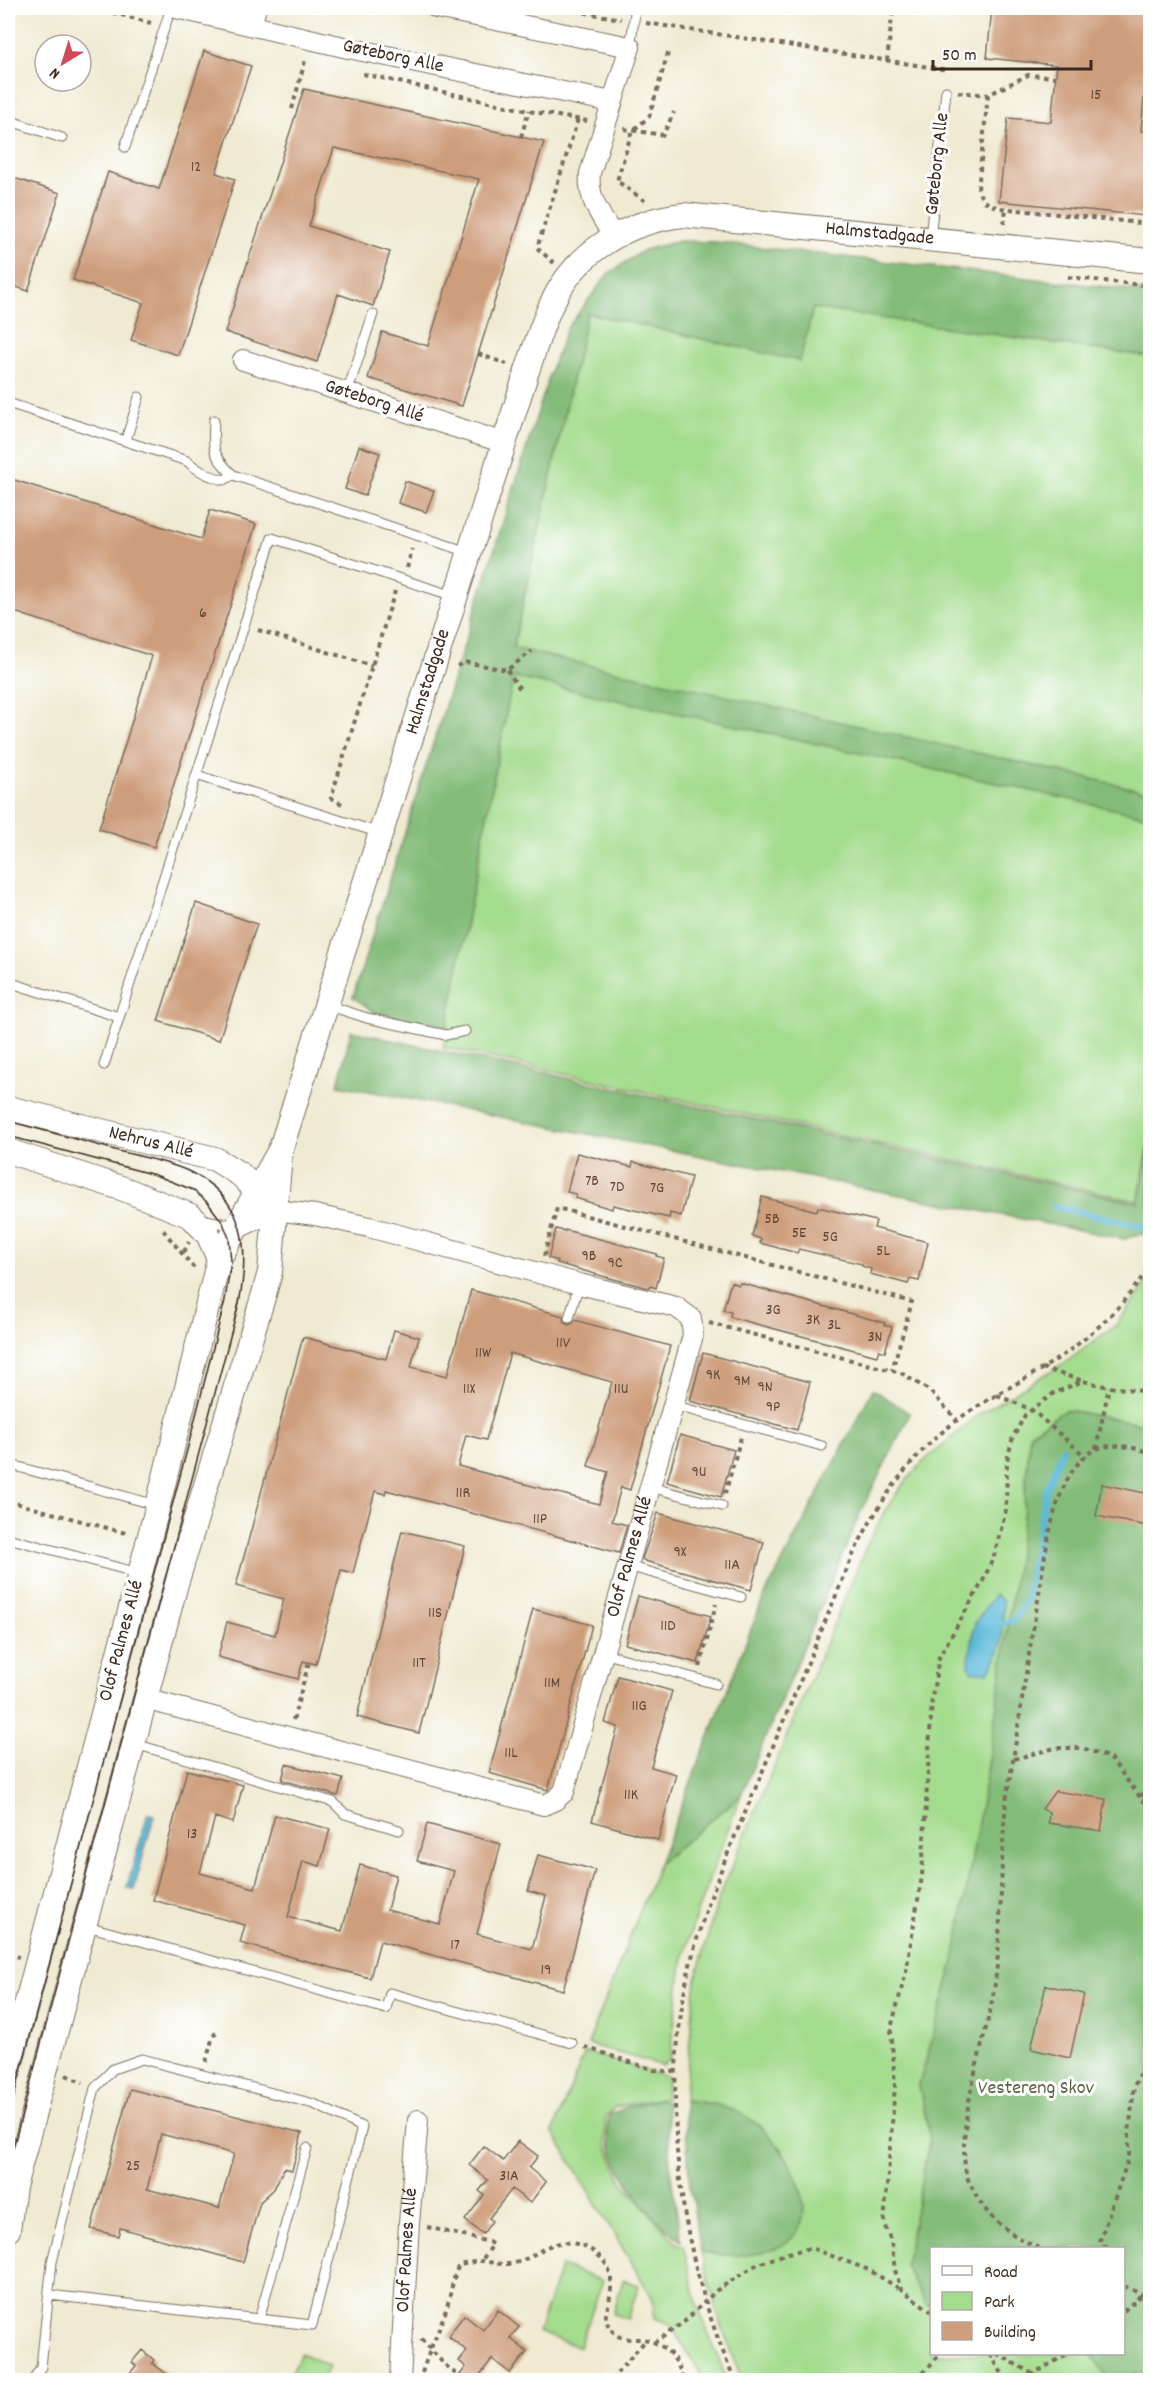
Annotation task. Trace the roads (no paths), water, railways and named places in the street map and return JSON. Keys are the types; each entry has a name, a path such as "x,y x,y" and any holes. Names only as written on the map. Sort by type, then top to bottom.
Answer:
{"street":[{"name":"Gøteborg Alle","path":"176,8 253,16 311,39 612,102"},
{"path":"436,8 630,47 590,173 589,186 592,200 614,237"},
{"name":"Halmstadgade","path":"219,1258 281,1148 527,371 553,301 569,276 596,248 614,237 646,223 683,214 930,238 1149,251"},
{"name":"Gøteborg Allé","path":"243,360 505,443"},
{"name":"Nehrus Allé","path":"8,1108 215,1159 233,1169 276,1210"},
{"name":"Halmstadgade","path":"276,1210 281,1148"},
{"path":"8,1151 124,1189 191,1216 208,1234 219,1258"},
{"path":"236,1226 240,1227 276,1210 315,1215 369,1227 579,1284"},
{"name":"Olof Palmes Allé","path":"8,2230 14,2187 176,1584 270,1272 276,1210"},
{"name":"Olof Palmes Allé","path":"8,2074 158,1505 219,1258"},
{"name":"Olof Palmes Allé","path":"146,1699 544,1805 555,1800 564,1792 693,1335 691,1318 676,1307 579,1284"},
{"name":"Olof Palmes Allé","path":"400,2380 409,2223 418,2120"}],"lane":[{"path":"125,147 171,8"},
{"path":"630,47 635,17"},
{"name":"Gøteborg Alle","path":"930,238 945,91"},
{"path":"8,120 62,138"},
{"path":"347,393 373,314"},
{"path":"126,440 139,397"},
{"path":"8,403 187,461 201,473 215,478 224,480 233,475"},
{"path":"214,420 213,449 218,461 233,475 470,553"},
{"path":"104,1065 272,538 456,597"},
{"path":"196,775 382,834"},
{"path":"8,982 119,1017"},
{"path":"327,1005 367,1018 446,1035 465,1031"},
{"path":"191,1216 236,1226"},
{"path":"569,1318 579,1284"},
{"path":"673,1405 822,1446"},
{"path":"8,1464 158,1505"},
{"path":"650,1487 722,1506"},
{"path":"8,1538 140,1574"},
{"path":"627,1566 741,1598"},
{"path":"603,1653 716,1684"},
{"path":"133,1743 333,1802 345,1814 399,1830"},
{"path":"84,1925 386,2008 390,1994 572,2043"},
{"path":"33,2380 41,2367 52,2262 95,2088 113,2069 142,2059 314,2104 362,2127 312,2325 49,2295"},
{"path":"259,2319 307,2148"}],"water":[{"path":"995,1594 1003,1601 1003,1629 998,1656 988,1672 973,1672 968,1666 975,1623"},
{"path":"148,1814 154,1815 134,1889 127,1887"}],"waterway":[{"path":"1054,1206 1150,1228"},
{"path":"1004,1623 1014,1620 1026,1601 1046,1490 1063,1448"}],"tram line":[{"path":"8,1121 164,1162 188,1171 207,1182 222,1195 233,1210 243,1244 244,1263 239,1303 8,2167"},
{"path":"8,1136 155,1175 193,1190 208,1203 223,1223 229,1238 231,1262 225,1300 191,1435 8,2118"}],"park label":[{"name":"Vestereng Skov","path":"1036,2089"}]}
